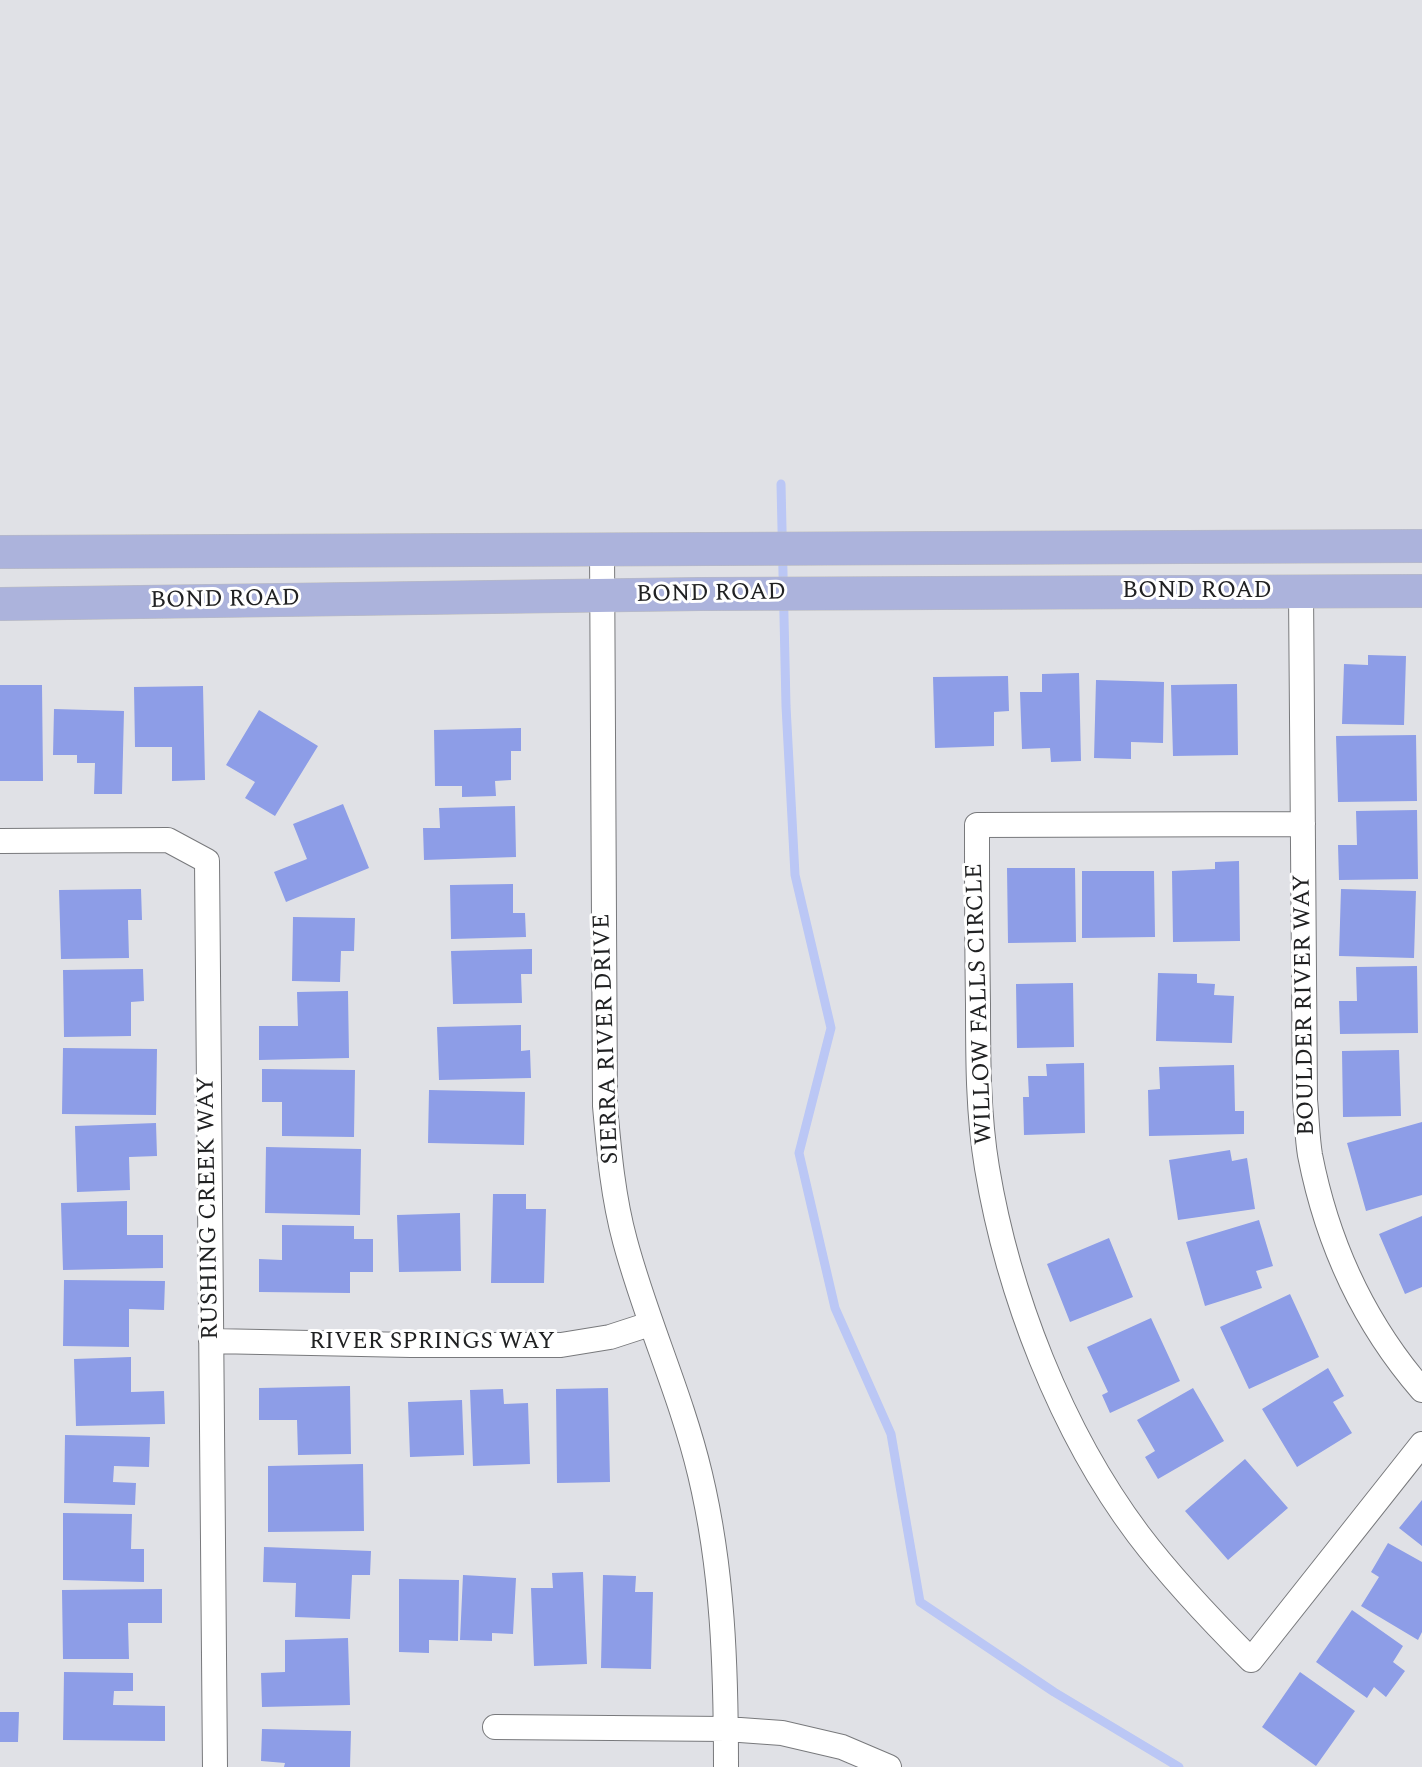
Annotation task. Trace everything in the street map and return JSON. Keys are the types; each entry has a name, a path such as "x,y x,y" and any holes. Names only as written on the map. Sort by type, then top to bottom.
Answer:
{"main road":[{"name":"BOND ROAD","path":"0,552 1422,546"},
{"path":"0,574 146,574 222,551"},
{"path":"1301,591 1318,574 1331,568 1422,566"},
{"name":"BOND ROAD","path":"0,604 702,594 1422,591"}],"street":[{"name":"SIERRA RIVER DRIVE","path":"602,548 606,1106 611,1167 624,1239 650,1324 677,1395 697,1462 716,1555 724,1637 726,1767"},
{"name":"BOULDER RIVER WAY","path":"1301,591 1305,1100 1310,1153 1326,1219 1347,1274 1371,1320 1404,1369 1422,1390"},
{"name":"WILLOW FALLS CIRCLE","path":"1303,824 976,825 978,1083 987,1167 1002,1239 1022,1310 1049,1379 1089,1458 1137,1533 1193,1602 1251,1660 1422,1444"},
{"name":"RUSHING CREEK WAY","path":"0,841 168,840 207,861 215,1767"},
{"name":"RIVER SPRINGS WAY","path":"211,1341 561,1345 610,1337 650,1324"},
{"path":"495,1727 726,1729 782,1733 842,1747 889,1767"}],"building":[{"path":"1368,655 1406,656 1404,725 1342,724 1344,664 1368,665"},
{"path":"1079,673 1081,761 1051,762 1050,748 1022,749 1020,692 1042,692 1042,674"},
{"path":"1008,676 1009,711 994,712 994,746 935,748 933,677"},
{"path":"1096,680 1164,682 1163,743 1131,742 1131,759 1094,758"},
{"path":"1237,684 1238,755 1173,756 1171,685"},
{"path":"0,685 42,685 43,781 0,781"},
{"path":"203,686 205,780 172,781 172,747 135,747 134,687"},
{"path":"54,709 124,711 122,794 94,794 95,763 77,763 77,755 53,755"},
{"path":"259,710 318,746 275,816 245,798 255,782 226,765"},
{"path":"521,728 521,751 511,751 511,780 495,781 496,796 462,797 462,786 435,786 434,730"},
{"path":"1416,735 1417,801 1338,802 1336,736"},
{"path":"343,804 369,868 286,902 274,872 307,859 293,824"},
{"path":"515,806 516,857 424,860 423,828 440,828 439,808"},
{"path":"1417,810 1418,879 1339,880 1338,845 1357,845 1356,811"},
{"path":"1239,861 1240,941 1173,942 1172,871 1215,869 1215,862"},
{"path":"1007,868 1075,868 1076,942 1008,943"},
{"path":"1082,871 1154,871 1155,937 1082,938"},
{"path":"513,884 513,913 525,913 526,937 451,939 450,885"},
{"path":"141,889 142,920 128,920 129,958 61,959 59,890"},
{"path":"1341,889 1416,891 1414,958 1339,956"},
{"path":"293,917 355,918 354,951 341,951 340,982 292,981"},
{"path":"532,949 532,974 521,974 522,1003 453,1004 451,951"},
{"path":"1417,966 1418,1033 1340,1034 1339,1001 1357,1001 1356,967"},
{"path":"143,969 144,1001 131,1002 131,1036 64,1037 63,970"},
{"path":"1158,973 1197,974 1197,983 1215,984 1214,995 1234,996 1232,1043 1156,1041"},
{"path":"1073,983 1074,1047 1017,1048 1016,984"},
{"path":"348,991 349,1058 259,1060 259,1026 298,1026 297,992"},
{"path":"521,1025 521,1051 530,1050 531,1078 439,1080 437,1027"},
{"path":"63,1048 157,1049 156,1115 62,1114"},
{"path":"1399,1050 1401,1116 1343,1117 1342,1051"},
{"path":"1084,1063 1085,1133 1024,1135 1023,1097 1029,1097 1028,1076 1047,1076 1046,1064"},
{"path":"1234,1065 1235,1111 1244,1111 1244,1134 1149,1136 1148,1090 1160,1089 1159,1067"},
{"path":"262,1069 355,1070 354,1137 282,1136 282,1102 262,1102"},
{"path":"429,1090 525,1092 524,1145 428,1143"},
{"path":"1422,1122 1422,1195 1366,1211 1347,1143"},
{"path":"156,1123 157,1156 129,1157 130,1190 77,1192 75,1126"},
{"path":"266,1147 361,1149 360,1215 265,1213"},
{"path":"1230,1150 1232,1161 1247,1158 1255,1209 1178,1220 1169,1160"},
{"path":"493,1194 526,1194 526,1209 546,1209 544,1283 491,1283"},
{"path":"127,1201 127,1235 163,1235 163,1268 63,1270 61,1203"},
{"path":"460,1213 461,1271 399,1272 397,1215"},
{"path":"1422,1216 1422,1287 1405,1294 1379,1234"},
{"path":"1259,1220 1273,1266 1256,1271 1262,1288 1205,1306 1186,1242"},
{"path":"282,1225 354,1226 354,1239 373,1239 373,1272 350,1272 350,1293 259,1292 259,1259 282,1260"},
{"path":"1109,1238 1133,1297 1070,1322 1047,1264"},
{"path":"64,1280 165,1281 164,1310 129,1309 129,1347 63,1346"},
{"path":"1290,1294 1319,1357 1249,1389 1220,1327"},
{"path":"1151,1318 1180,1381 1110,1413 1102,1395 1108,1392 1087,1347"},
{"path":"131,1357 131,1392 164,1391 165,1424 76,1426 74,1359"},
{"path":"1328,1368 1344,1396 1333,1402 1352,1433 1297,1467 1262,1409"},
{"path":"350,1386 351,1454 298,1455 297,1420 259,1420 259,1388"},
{"path":"608,1388 610,1482 557,1483 556,1389"},
{"path":"1193,1388 1224,1441 1158,1479 1145,1457 1155,1451 1137,1420"},
{"path":"503,1389 504,1404 528,1403 530,1464 473,1466 470,1390"},
{"path":"462,1400 464,1455 410,1457 408,1402"},
{"path":"65,1435 150,1437 149,1467 114,1466 113,1482 136,1483 135,1505 64,1503"},
{"path":"1245,1459 1288,1508 1228,1560 1185,1511"},
{"path":"363,1464 364,1531 268,1532 268,1466"},
{"path":"1422,1500 1422,1546 1399,1528"},
{"path":"63,1513 132,1514 131,1549 144,1549 144,1582 63,1580"},
{"path":"1388,1543 1422,1562 1422,1632 1418,1640 1361,1606 1379,1577 1371,1572"},
{"path":"264,1547 371,1551 370,1575 352,1575 350,1619 295,1617 296,1583 263,1582"},
{"path":"583,1572 587,1664 534,1666 531,1588 553,1588 552,1573"},
{"path":"463,1575 516,1578 513,1634 492,1633 492,1641 460,1640"},
{"path":"603,1575 636,1576 635,1592 653,1592 651,1669 601,1668"},
{"path":"399,1579 459,1580 458,1641 429,1640 429,1653 399,1652"},
{"path":"162,1589 162,1623 128,1623 129,1659 63,1659 62,1590"},
{"path":"1352,1610 1403,1646 1393,1662 1405,1671 1386,1697 1374,1687 1367,1698 1316,1662"},
{"path":"348,1638 350,1705 262,1707 261,1673 285,1672 285,1640"},
{"path":"64,1672 133,1673 133,1691 114,1691 113,1705 165,1706 165,1741 63,1740"},
{"path":"1300,1672 1355,1711 1316,1766 1262,1727"},
{"path":"0,1712 19,1712 18,1742 0,1742"},
{"path":"262,1729 351,1731 350,1767 284,1767 285,1763 261,1761"}],"waterway":[{"path":"781,484 786,706 795,875 831,1028 799,1153 835,1308 891,1434 920,1602 1054,1692 1179,1767"}]}
